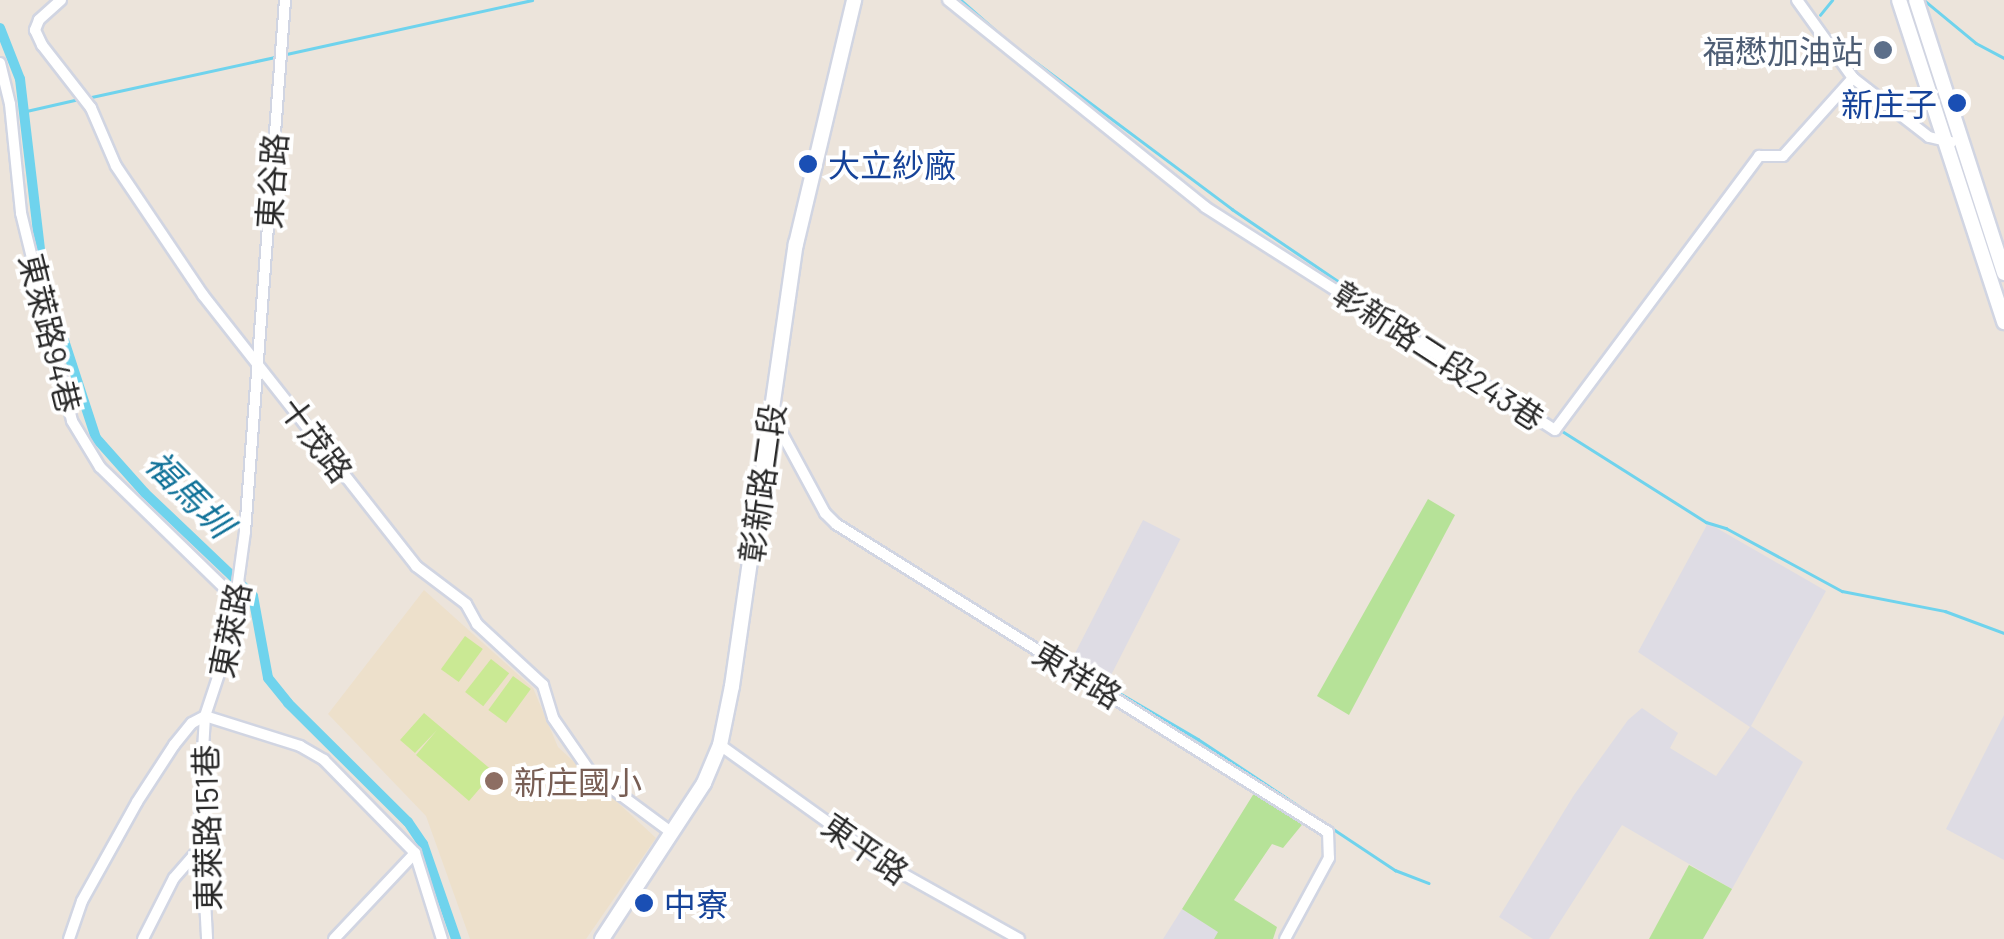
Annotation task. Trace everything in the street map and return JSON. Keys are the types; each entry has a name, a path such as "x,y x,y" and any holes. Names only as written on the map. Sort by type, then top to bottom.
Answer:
{"street":[{"name":"十茂路","path":"62,0 39,20 35,30 42,45 90,108 116,166 203,295 416,566 466,604 477,624 544,684 553,718 591,773 672,833"},
{"name":"東谷路","path":"256,362 284,0"},
{"name":"彰新路二段","path":"602,939 704,783 720,745 732,686 796,244 854,0"},
{"name":"彰新路二段243巷","path":"948,0 988,37 1205,207 1558,425 1760,156 1784,156 1853,78"},
{"path":"1797,0 1853,78 1929,137 1954,141"},
{"path":"1900,0 2004,273"},
{"path":"1916,0 2004,322"},
{"name":"東萊路94巷","path":"0,63 10,104 21,213 72,421 100,467 237,600"},
{"name":"東萊路","path":"69,939 91,884 136,802 174,744 192,723 206,716 219,687 237,600 256,362"},
{"name":"東祥路","path":"770,412 824,513 836,524 1328,832 1329,858 1285,939"},
{"name":"東萊路","path":"206,716 300,746 324,760 415,854 422,886 442,939"},
{"name":"東萊路151巷","path":"206,716 201,847 208,939"},
{"name":"東平路","path":"720,745 889,866 1019,939"},
{"path":"143,939 174,878 201,847"},
{"path":"334,939 415,854"}],"shaded area":[{"path":"1143,520 1180,539 1110,678 1072,659"},
{"path":"1708,523 1826,591 1751,726 1803,762 1732,889 1622,825 1549,939 1533,939 1499,917 1574,795 1628,720 1642,708 1678,733 1670,748 1716,776 1750,727 1638,652"},
{"name":"新庄國小","path":"424,590 533,688 558,747 656,838 586,939 470,939 426,816 328,714"},
{"path":"2004,715 2004,860 1946,829"},
{"path":"1182,909 1219,932 1214,939 1163,939"}],"green space":[{"path":"1428,499 1455,515 1349,715 1317,696"},
{"path":"465,636 483,649 459,682 441,669"},
{"path":"491,659 509,673 483,706 465,692"},
{"path":"513,676 531,689 506,723 488,710"},
{"path":"424,713 494,772 469,801 416,755 437,730 415,753 400,740"},
{"path":"1261,782 1310,815 1283,848 1272,844 1234,900 1277,927 1273,939 1214,939 1218,932 1182,909"},
{"path":"1689,865 1732,889 1703,939 1649,939"}],"waterway":[{"path":"282,55 532,0"},
{"path":"961,0 1009,42 1232,209 1444,353"},
{"path":"1820,15 1832,0"},
{"path":"1924,0 1976,43 2004,58"},
{"name":"福馬圳","path":"0,28 20,79 43,276 96,438 145,493 253,596 268,678 288,703 408,822 423,844 456,939"},
{"path":"87,98 275,57"},
{"path":"22,112 79,99"},
{"path":"1559,429 1706,522 1726,528 1842,591 1945,611 2004,633"},
{"path":"1036,644 1198,739 1395,870 1429,883"}],"place":[{"name":"福懋加油站","path":"1883,50"},
{"name":"新庄子","path":"1957,103"},
{"name":"大立紗廠","path":"808,164"},
{"name":"新庄國小","path":"494,781"},
{"name":"中寮","path":"644,903"}]}
